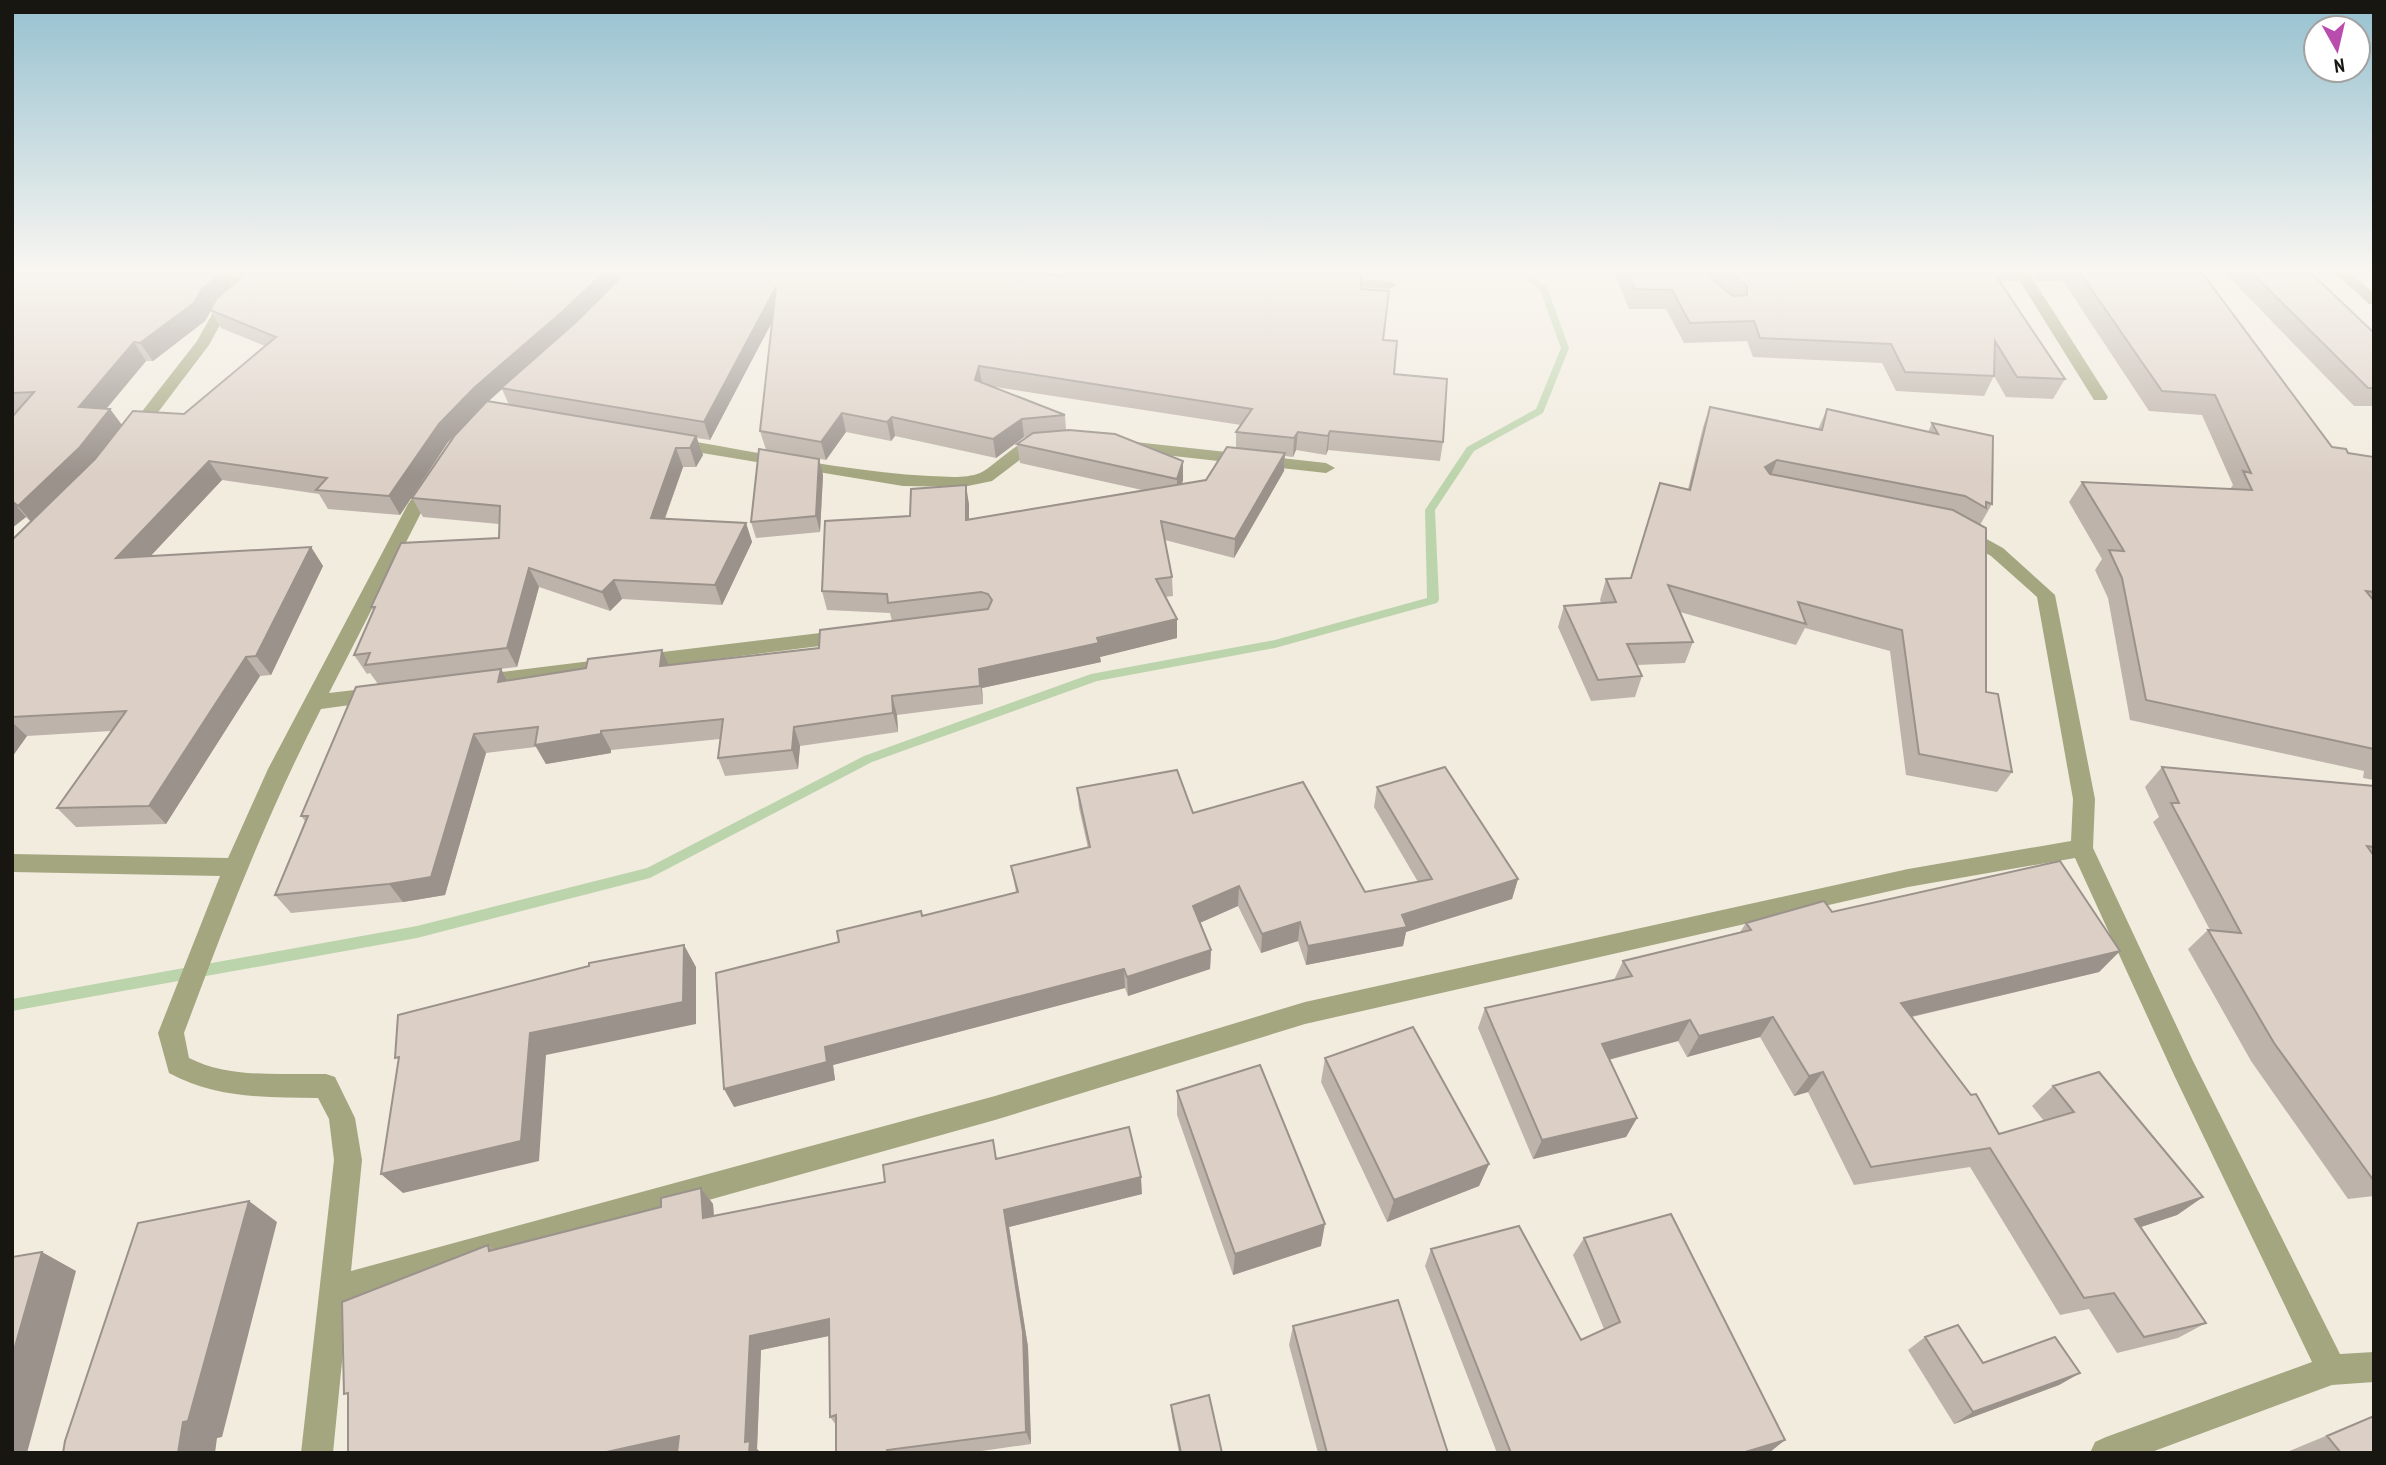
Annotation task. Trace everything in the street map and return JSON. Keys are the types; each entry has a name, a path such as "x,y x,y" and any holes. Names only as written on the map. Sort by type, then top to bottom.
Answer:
{"street":[{"path":"126,442 206,338"},
{"path":"2063,338 2100,397"},
{"path":"654,440 903,481 963,482 986,477 1030,444 1057,442"},
{"path":"1106,444 1326,468"},
{"path":"317,1453 348,1160 341,1118 326,1086 233,1082 193,1075 178,1065 171,1033 220,902 279,769 417,505 440,470"},
{"path":"1947,524 1997,552 2046,595 2084,799 2082,848 2184,1069 2332,1370"},
{"path":"453,685 861,635"},
{"path":"315,702 398,691"},
{"path":"336,1290 995,1108 1305,1013 1908,878 2082,848"},
{"path":"12,863 235,867"},
{"path":"2106,1453 2332,1370 2374,1367"}],"building":[{"path":"12,338 146,338 140,343 134,342 79,407 110,409 79,448 18,506 12,501 12,417 34,392 12,393"},
{"path":"274,338 531,338 474,388 439,424 389,496 316,490 327,478 209,461 116,558 311,547 256,656 246,657 149,806 57,808 126,711 12,717 12,540 95,459 133,411 184,414"},
{"path":"557,338 749,338 704,422 501,388"},
{"path":"770,338 1383,338 1397,341 1394,374 1447,379 1443,442 1330,431 1328,436 1298,432 1294,438 1236,432 1252,409 979,366 975,380 1065,415 1022,419 993,439 892,417 887,422 842,413 821,442 760,431"},
{"path":"1768,338 2038,338 2065,379 2017,377 1995,341 1994,376 1905,372 1891,344"},
{"path":"2125,338 2251,338 2332,447 2346,449 2348,453 2374,457 2374,592 2366,591 2374,601 2374,749 2146,700 2122,578 2109,550 2124,551 2082,482 2252,490 2243,471 2251,473 2215,395 2162,391"},
{"path":"2318,338 2374,338 2374,388 2368,388"},
{"path":"487,401 696,436 690,448 676,448 651,518 746,523 715,585 614,580 602,592 529,568 507,648 365,665 370,653 354,655 375,607 371,607 401,543 499,538 500,506 412,498 455,435"},
{"path":"1710,407 1822,430 1827,409 1938,434 1932,423 1993,436 1992,504 1986,502 1986,508 1965,496 1777,460 1765,467 1770,474 1953,510 1986,528 1986,692 1998,694 2012,772 1919,754 1902,630 1798,602 1806,624 1668,585 1693,642 1627,644 1642,676 1598,680 1564,606 1616,602 1606,579 1631,578 1660,483 1690,490"},
{"path":"1069,430 1115,434 1183,461 1177,479 1017,444 1033,433"},
{"path":"1227,447 1285,453 1235,539 1161,521 1172,577 1156,579 1177,619 1097,638 1099,643 979,669 980,686 892,696 893,713 794,727 792,750 718,758 723,719 601,731 601,734 535,745 538,727 474,734 431,877 389,884 275,895 308,816 301,816 356,687 501,669 498,682 586,668 588,659 662,650 660,666 819,648 820,630 988,609 992,600 988,594 981,592 888,603 887,594 822,591 825,521 910,516 911,489 966,485 966,520 1206,480"},
{"path":"759,449 819,459 816,516 751,522"},
{"path":"1445,767 1518,879 1402,915 1407,927 1308,946 1300,922 1262,934 1239,886 1193,906 1211,950 1127,977 1124,969 825,1047 827,1062 724,1089 716,973 839,942 837,931 921,911 922,916 1018,892 1011,866 1090,847 1077,788 1177,770 1193,813 1303,782 1365,892 1432,879 1377,787"},
{"path":"2162,767 2374,786 2374,847 2367,846 2374,856 2374,1181 2274,1043 2208,930 2241,933 2171,803 2179,803"},
{"path":"2060,861 2120,951 1901,1003 1971,1095 1976,1094 1999,1134 2074,1112 2053,1086 2099,1072 2203,1197 2135,1219 2206,1323 2144,1337 2114,1293 2084,1298 1990,1148 1871,1167 1823,1072 1809,1076 1773,1017 1699,1036 1690,1020 1602,1044 1637,1118 1542,1140 1485,1008 1632,976 1623,961 1751,930 1746,923 1824,901 1832,912"},
{"path":"684,945 683,1002 530,1033 521,1141 381,1174 399,1057 395,1058 398,1015 589,966 589,963"},
{"path":"1413,1027 1489,1164 1394,1200 1325,1058"},
{"path":"1260,1065 1325,1224 1235,1254 1177,1091"},
{"path":"1129,1127 1141,1177 1004,1210 1023,1332 1026,1432 887,1450 888,1453 836,1453 836,1415 830,1417 829,1319 750,1336 745,1442 750,1441 749,1453 677,1453 679,1436 602,1453 348,1453 348,1393 344,1394 342,1302 488,1245 489,1251 661,1207 661,1198 701,1188 703,1218 885,1182 883,1165 993,1140 996,1159"},
{"path":"249,1201 188,1421 183,1422 178,1453 63,1453 138,1223"},
{"path":"1671,1214 1785,1440 1742,1453 1511,1453 1431,1249 1519,1226 1581,1340 1620,1322 1584,1238"},
{"path":"42,1252 12,1357 12,1257"},
{"path":"1398,1300 1448,1453 1327,1453 1293,1326"},
{"path":"1958,1325 1983,1363 2055,1337 2080,1373 1973,1412 1925,1337"},
{"path":"1209,1395 1222,1453 1181,1453 1171,1405"},
{"path":"2374,1416 2374,1453 2341,1453 2327,1436"}],"waterway":[{"path":"12,1005 417,932 650,873 868,759 1095,677 1275,644 1433,600 1430,510 1470,449 1540,411 1565,348 1562,338"}]}
